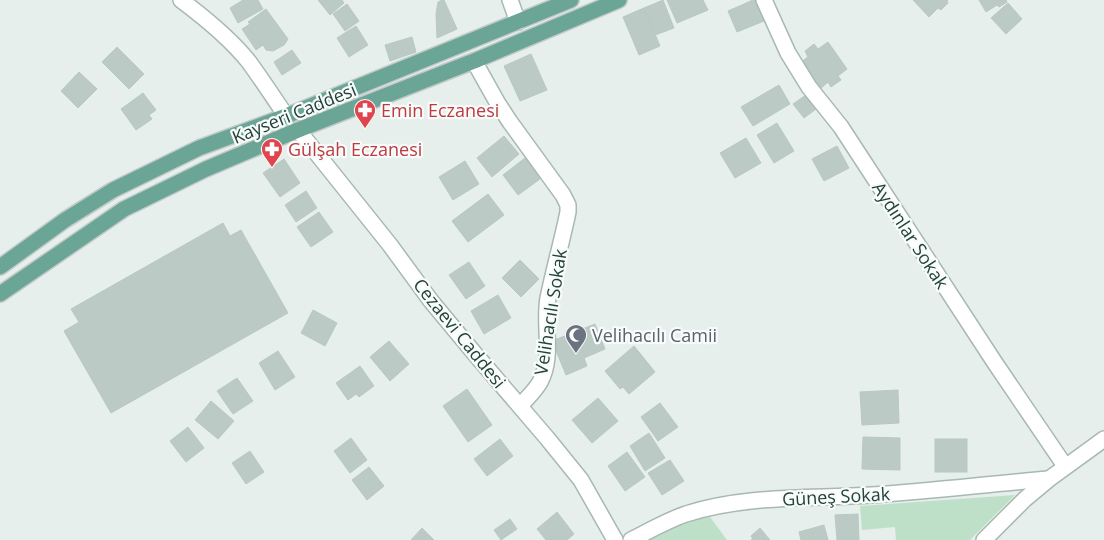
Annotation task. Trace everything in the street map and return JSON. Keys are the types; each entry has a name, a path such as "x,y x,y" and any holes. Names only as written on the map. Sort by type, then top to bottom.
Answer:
{"main road":[{"name":"Kayseri Caddesi","path":"0,267 65,220 113,190 199,148 286,116 571,0"},
{"name":"Kayseri Caddesi","path":"0,294 124,209 206,169 620,0"}],"street":[{"path":"181,0 210,23 249,62 286,116"},
{"path":"510,0 518,22"},
{"name":"Aydınlar Sokak","path":"764,0 788,53 809,87 841,127 995,363 1065,466"},
{"name":"Velihacılı Sokak","path":"474,61 510,122 556,185 568,205 548,301 546,365 539,383 520,406"},
{"name":"Cezaevi Caddesi","path":"298,130 390,245 431,301 581,480 616,540"},
{"path":"984,540 1025,499 1065,466 1104,438"},
{"name":"Güneş Sokak","path":"630,540 684,515 734,503 896,493 1049,479"}],"green space":[{"path":"1015,495 970,540 896,540 895,527 862,530 860,506"},
{"path":"710,517 727,540 651,540 687,523"}],"building":[{"path":"243,0 258,0 263,9 238,23 230,8"},
{"path":"318,0 342,0 344,3 330,15"},
{"path":"444,0 457,29 437,38 436,14 438,2"},
{"path":"663,0 674,28 655,35 644,8"},
{"path":"667,0 703,0 708,10 677,23"},
{"path":"755,0 764,21 737,32 728,11"},
{"path":"913,0 948,0 948,3 941,10 938,8 929,17"},
{"path":"979,0 1006,0 1007,2 999,7 997,5 986,12"},
{"path":"1008,3 1022,19 1006,34 991,18"},
{"path":"347,4 359,21 345,31 333,14"},
{"path":"644,8 660,46 639,55 623,17"},
{"path":"266,9 288,39 284,45 273,51 266,50 263,45 256,50 242,29 250,24 248,22"},
{"path":"356,26 368,45 349,57 337,38"},
{"path":"412,37 416,52 390,61 385,45"},
{"path":"828,42 847,69 838,76 841,80 831,87 828,82 820,89 801,62 808,57 805,51 814,44 818,49"},
{"path":"117,47 144,74 129,89 102,62"},
{"path":"292,50 301,63 282,75 274,62"},
{"path":"531,54 547,90 520,101 504,66"},
{"path":"79,72 97,89 78,108 61,91"},
{"path":"779,85 790,104 753,126 741,107"},
{"path":"143,93 156,110 149,115 152,119 136,130 121,109"},
{"path":"806,95 816,109 804,118 793,104"},
{"path":"777,123 794,151 774,163 757,135"},
{"path":"504,136 519,154 492,177 477,158"},
{"path":"746,138 761,163 735,178 720,153"},
{"path":"837,146 849,168 824,181 812,159"},
{"path":"525,158 540,179 518,195 503,175"},
{"path":"284,159 300,183 280,197 263,173"},
{"path":"465,161 479,184 453,200 439,177"},
{"path":"306,191 317,208 296,222 285,205"},
{"path":"488,194 504,215 468,242 452,221"},
{"path":"319,212 333,232 311,247 297,227"},
{"path":"223,223 230,236 241,230 288,313 111,413 64,331 79,322 71,309"},
{"path":"520,260 539,279 521,297 502,278"},
{"path":"469,262 485,286 466,299 449,275"},
{"path":"498,295 511,318 484,334 471,311"},
{"path":"313,310 337,323 325,346 301,333"},
{"name":"Velihacılı Camii","path":"595,324 605,349 584,358 587,366 566,375 552,341"},
{"path":"389,341 409,364 390,381 370,357"},
{"path":"634,346 655,372 629,394 623,387 620,389 605,371"},
{"path":"278,351 295,377 275,390 259,363"},
{"path":"360,366 374,386 359,397 356,394 348,400 336,383"},
{"path":"237,378 253,401 233,414 217,391"},
{"path":"467,389 492,425 468,442 443,406"},
{"path":"898,390 899,423 862,425 860,392"},
{"path":"598,398 618,421 592,443 572,420"},
{"path":"211,401 234,421 218,439 195,420"},
{"path":"660,403 678,427 658,441 641,417"},
{"path":"188,427 204,448 186,462 170,441"},
{"path":"649,433 665,458 645,471 630,446"},
{"path":"863,437 900,438 900,470 862,469"},
{"path":"351,438 367,460 350,473 334,451"},
{"path":"500,439 513,456 487,476 474,459"},
{"path":"935,439 967,439 967,472 935,472"},
{"path":"250,451 264,472 246,484 232,463"},
{"path":"627,452 645,477 625,491 608,466"},
{"path":"670,460 684,481 662,495 648,473"},
{"path":"369,467 384,486 367,500 352,480"},
{"path":"557,512 574,534 567,540 546,540 537,529"},
{"path":"858,514 859,540 837,540 835,515"},
{"path":"510,519 517,529 501,540 494,530"},
{"path":"824,525 828,540 801,540 799,532"},
{"path":"422,528 434,540 411,540"},
{"path":"760,528 770,540 751,540 753,539 751,536"}],"place":[{"name":"Emin Eczanesi","path":"365,129"},
{"name":"Gülşah Eczanesi","path":"272,168"},
{"name":"Velihacılı Camii","path":"576,354"}]}
